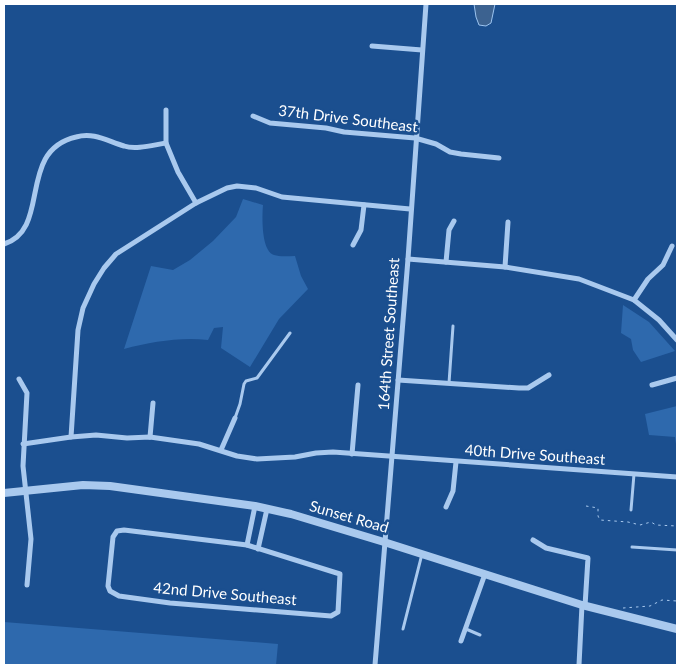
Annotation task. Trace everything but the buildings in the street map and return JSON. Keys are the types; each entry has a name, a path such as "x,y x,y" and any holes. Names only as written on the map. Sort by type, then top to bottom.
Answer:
{"street":[{"name":"164th Street Southeast","path":"375,665 408,259 415,138 426,4"},
{"path":"372,46 422,50"},
{"path":"166,110 166,143 178,172 196,203"},
{"name":"37th Drive Southeast","path":"253,116 270,122 326,128 344,132 415,138 436,144 450,152 499,158"},
{"path":"4,244 10,242 22,232 31,215 40,168 48,153 61,143 76,137 90,135 107,139 125,147 166,143"},
{"path":"70,437 78,330 83,308 94,284 116,254 196,203 227,188 246,186 282,197 410,209"},
{"path":"353,245 361,230 364,205"},
{"path":"446,262 449,230 454,221"},
{"path":"505,267 508,222"},
{"path":"634,300 648,279 663,265 672,246"},
{"path":"408,259 505,267 579,279 634,300 677,338"},
{"path":"398,380 528,388 549,375"},
{"path":"652,385 677,378"},
{"path":"20,380 27,393 23,444 23,466 31,539 27,585"},
{"path":"352,454 358,385"},
{"path":"150,437 153,403"},
{"path":"221,450 235,418"},
{"name":"40th Drive Southeast","path":"23,444 96,435 127,438 150,437 199,444 237,456 257,459 295,457 316,453 352,454 677,477"},
{"path":"446,507 454,491 456,462"},
{"name":"Sunset Road","path":"4,493 83,485 110,486 255,506 384,542 584,606 677,629"},
{"path":"255,506 247,545 258,549 267,509"},
{"name":"42nd Drive Southeast","path":"247,545 124,530 117,531 113,537 108,586 110,591 120,596 180,603 331,616 338,612 340,574 258,549"},
{"path":"534,540 546,548 588,558 579,665"},
{"path":"461,641 485,574"}],"lane":[{"path":"448,384 453,326"},
{"path":"235,418 244,384 257,378 290,334"},
{"path":"631,510 634,474"},
{"path":"632,547 677,550"},
{"path":"403,629 422,554"},
{"path":"466,629 480,635"}],"path":[{"path":"586,506 598,508 598,519 600,520 640,525 651,522 656,525 677,526"},
{"path":"621,615 623,607 650,606 662,600 677,601"}],"shaded area":[{"path":"474,4 495,4 491,23 486,26 479,25"},
{"path":"243,199 263,205 263,233 267,247 274,255 295,256 301,276 308,289 279,319 250,367 221,348 223,327 214,328 208,340 166,341 124,349 151,266 173,270 190,260 213,241 236,217"},
{"path":"623,305 649,322 675,351 641,362 633,350 631,339 621,333"},
{"path":"677,406 677,451 675,437 649,435 645,414"},
{"path":"4,622 278,644 276,665 4,665"}]}
